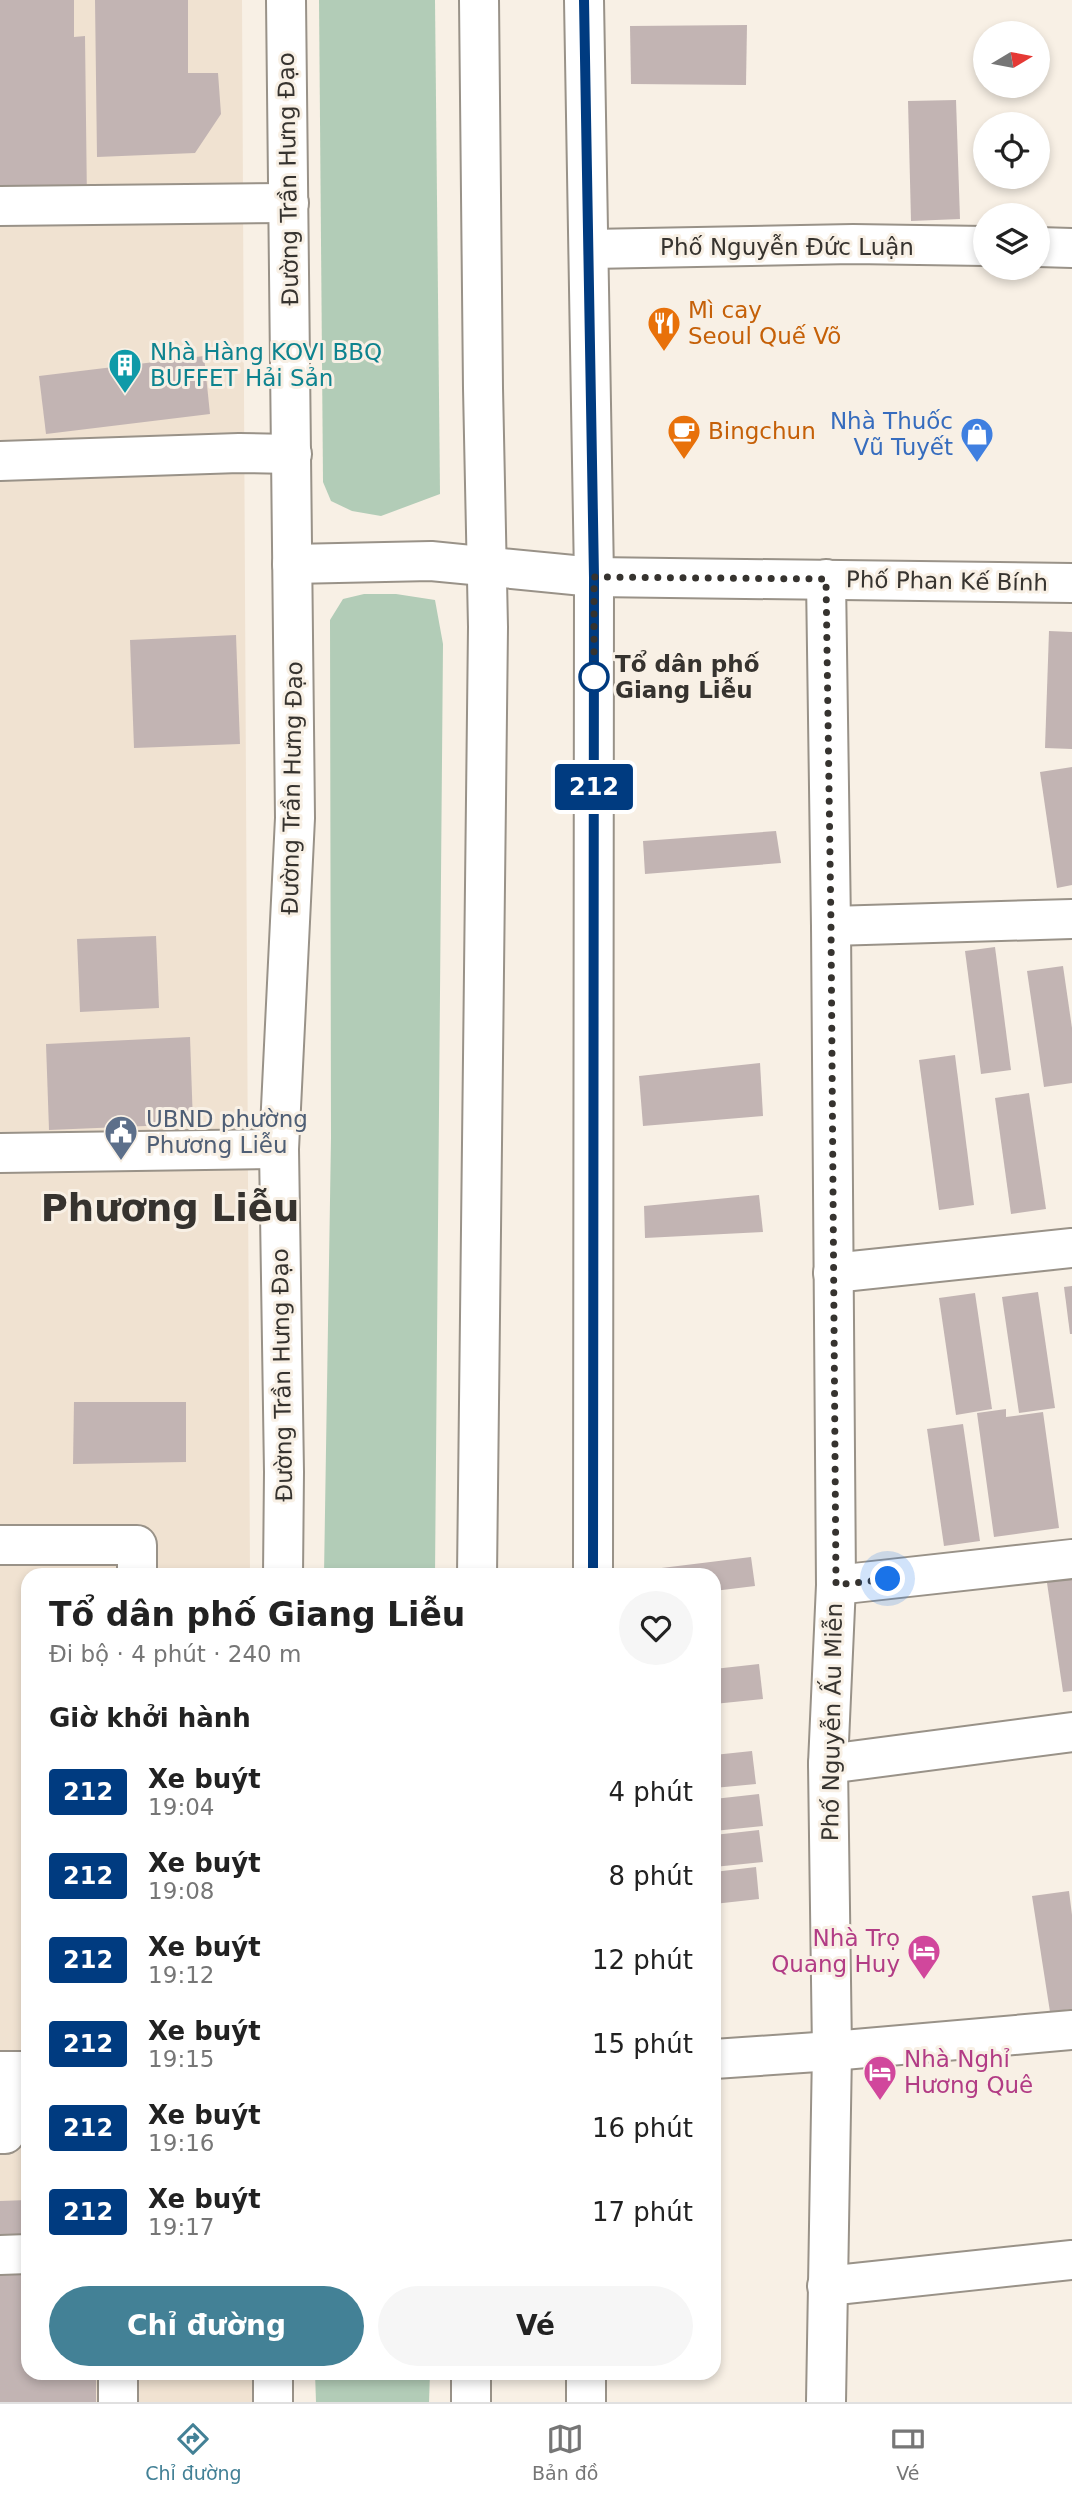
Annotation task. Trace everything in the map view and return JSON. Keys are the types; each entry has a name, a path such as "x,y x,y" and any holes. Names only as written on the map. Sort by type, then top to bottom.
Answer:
{"main road":[{"name":"Đường Trần Hưng Đạo","path":"282,1568 284,1472 279,1149 295,818 286,0"},
{"path":"477,1568 488,627 479,0"},
{"path":"584,0 594,577 593,1568"},
{"path":"0,206 289,203"},
{"name":"Phố Nguyễn Đức Luận","path":"590,248 853,244 973,246"},
{"path":"1050,247 1072,248"},
{"path":"0,461 239,453 292,454"},
{"name":"Phố Phan Kế Bính","path":"292,564 431,561 594,577 1072,583"},
{"name":"Phố Nguyễn Ấu Miễn","path":"825,2402 832,2051 828,1764 836,1585 826,579"},
{"path":"831,926 1072,919"},
{"path":"0,1153 279,1149"},
{"path":"833,1273 1072,1248"},
{"path":"0,1545 137,1545 137,1568"},
{"path":"836,1585 1072,1559"},
{"path":"828,1764 1072,1732"},
{"path":"721,2059 1072,2030"},
{"path":"0,2134 5,2134 2,2071 21,2071"},
{"path":"0,2255 21,2254"},
{"path":"827,2286 1072,2260"},
{"path":"118,2380 118,2402"},
{"path":"273,2380 273,2402"},
{"path":"471,2380 471,2402"},
{"path":"586,2380 586,2402"}],"shaded area":[{"path":"0,0 242,0 250,1568 21,1568 21,2380 253,2380 253,2402 0,2402"}],"green space":[{"path":"319,0 435,0 440,494 381,516 352,511 331,501 323,482"},
{"path":"364,594 396,594 435,600 443,644 435,1568 324,1568 331,1138 330,620 343,599"},
{"path":"315,2380 430,2380 429,2402 316,2402"}],"building":[{"path":"0,0 74,0 74,37 85,36 87,203 0,204"},
{"path":"95,0 188,0 188,73 218,73 221,114 195,153 97,157"},
{"path":"747,25 746,85 631,84 630,26"},
{"path":"956,100 960,219 911,221 908,101"},
{"name":"Nhà Hàng KOVI BBQ BUFFET Hải Sản","path":"204,356 210,414 46,434 39,376"},
{"path":"1049,631 1072,632 1072,749 1045,748"},
{"path":"236,635 240,744 134,748 130,640"},
{"path":"1072,767 1072,885 1057,888 1040,772"},
{"path":"776,831 781,863 645,874 643,841"},
{"path":"156,936 159,1008 80,1012 77,939"},
{"path":"995,947 1011,1070 981,1074 965,951"},
{"path":"1063,966 1072,1028 1072,1083 1044,1087 1027,971"},
{"path":"190,1037 193,1124 49,1130 46,1044"},
{"path":"955,1055 974,1205 939,1210 919,1060"},
{"path":"760,1063 763,1116 643,1126 639,1076"},
{"path":"1029,1093 1046,1209 1011,1214 995,1098"},
{"path":"759,1195 763,1232 645,1238 644,1206"},
{"path":"1072,1286 1072,1334 1070,1334 1064,1287"},
{"path":"1038,1292 1055,1408 1019,1413 1002,1297"},
{"path":"975,1293 992,1409 956,1415 939,1298"},
{"path":"74,1402 186,1402 186,1462 73,1464"},
{"path":"1006,1409 1006,1417 1043,1412 1059,1528 994,1537 977,1413"},
{"path":"963,1424 980,1541 944,1546 927,1429"},
{"path":"751,1557 755,1586 721,1590 721,1568 662,1568"},
{"path":"1072,1572 1072,1691 1063,1692 1046,1576"},
{"path":"759,1664 763,1699 721,1703 721,1668"},
{"path":"752,1751 756,1784 721,1787 721,1754"},
{"path":"759,1794 763,1826 721,1830 721,1798"},
{"path":"759,1830 763,1862 721,1866 721,1834"},
{"path":"756,1867 759,1899 721,1903 721,1871"},
{"path":"1069,1891 1072,1915 1072,2009 1050,2012 1032,1896"},
{"path":"21,2200 21,2249 0,2250 0,2201"},
{"path":"0,2275 21,2275 21,2380 96,2380 96,2402 0,2402"}],"bus line":[{"name":"212","path":"584,0 594,577 593,1568"}],"place":[{"name":"Mì cay Seoul Quế Võ","path":"664,353"},
{"name":"Nhà Hàng KOVI BBQ BUFFET Hải Sản","path":"125,395"},
{"name":"Bingchun","path":"684,461"},
{"name":"Nhà Thuốc Vũ Tuyết","path":"977,464"},
{"name":"Tổ dân phố Giang Liễu","path":"594,677"},
{"name":"UBND phường Phương Liễu","path":"121,1162"},
{"name":"Nhà Trọ Quang Huy","path":"924,1981"},
{"name":"Nhà Nghỉ Hương Quê","path":"880,2102"}],"district":[{"name":"Phương Liễu","path":"170,1208"}],"route":[{"path":"594,677 594,577 826,579 836,1585 888,1579"}]}
